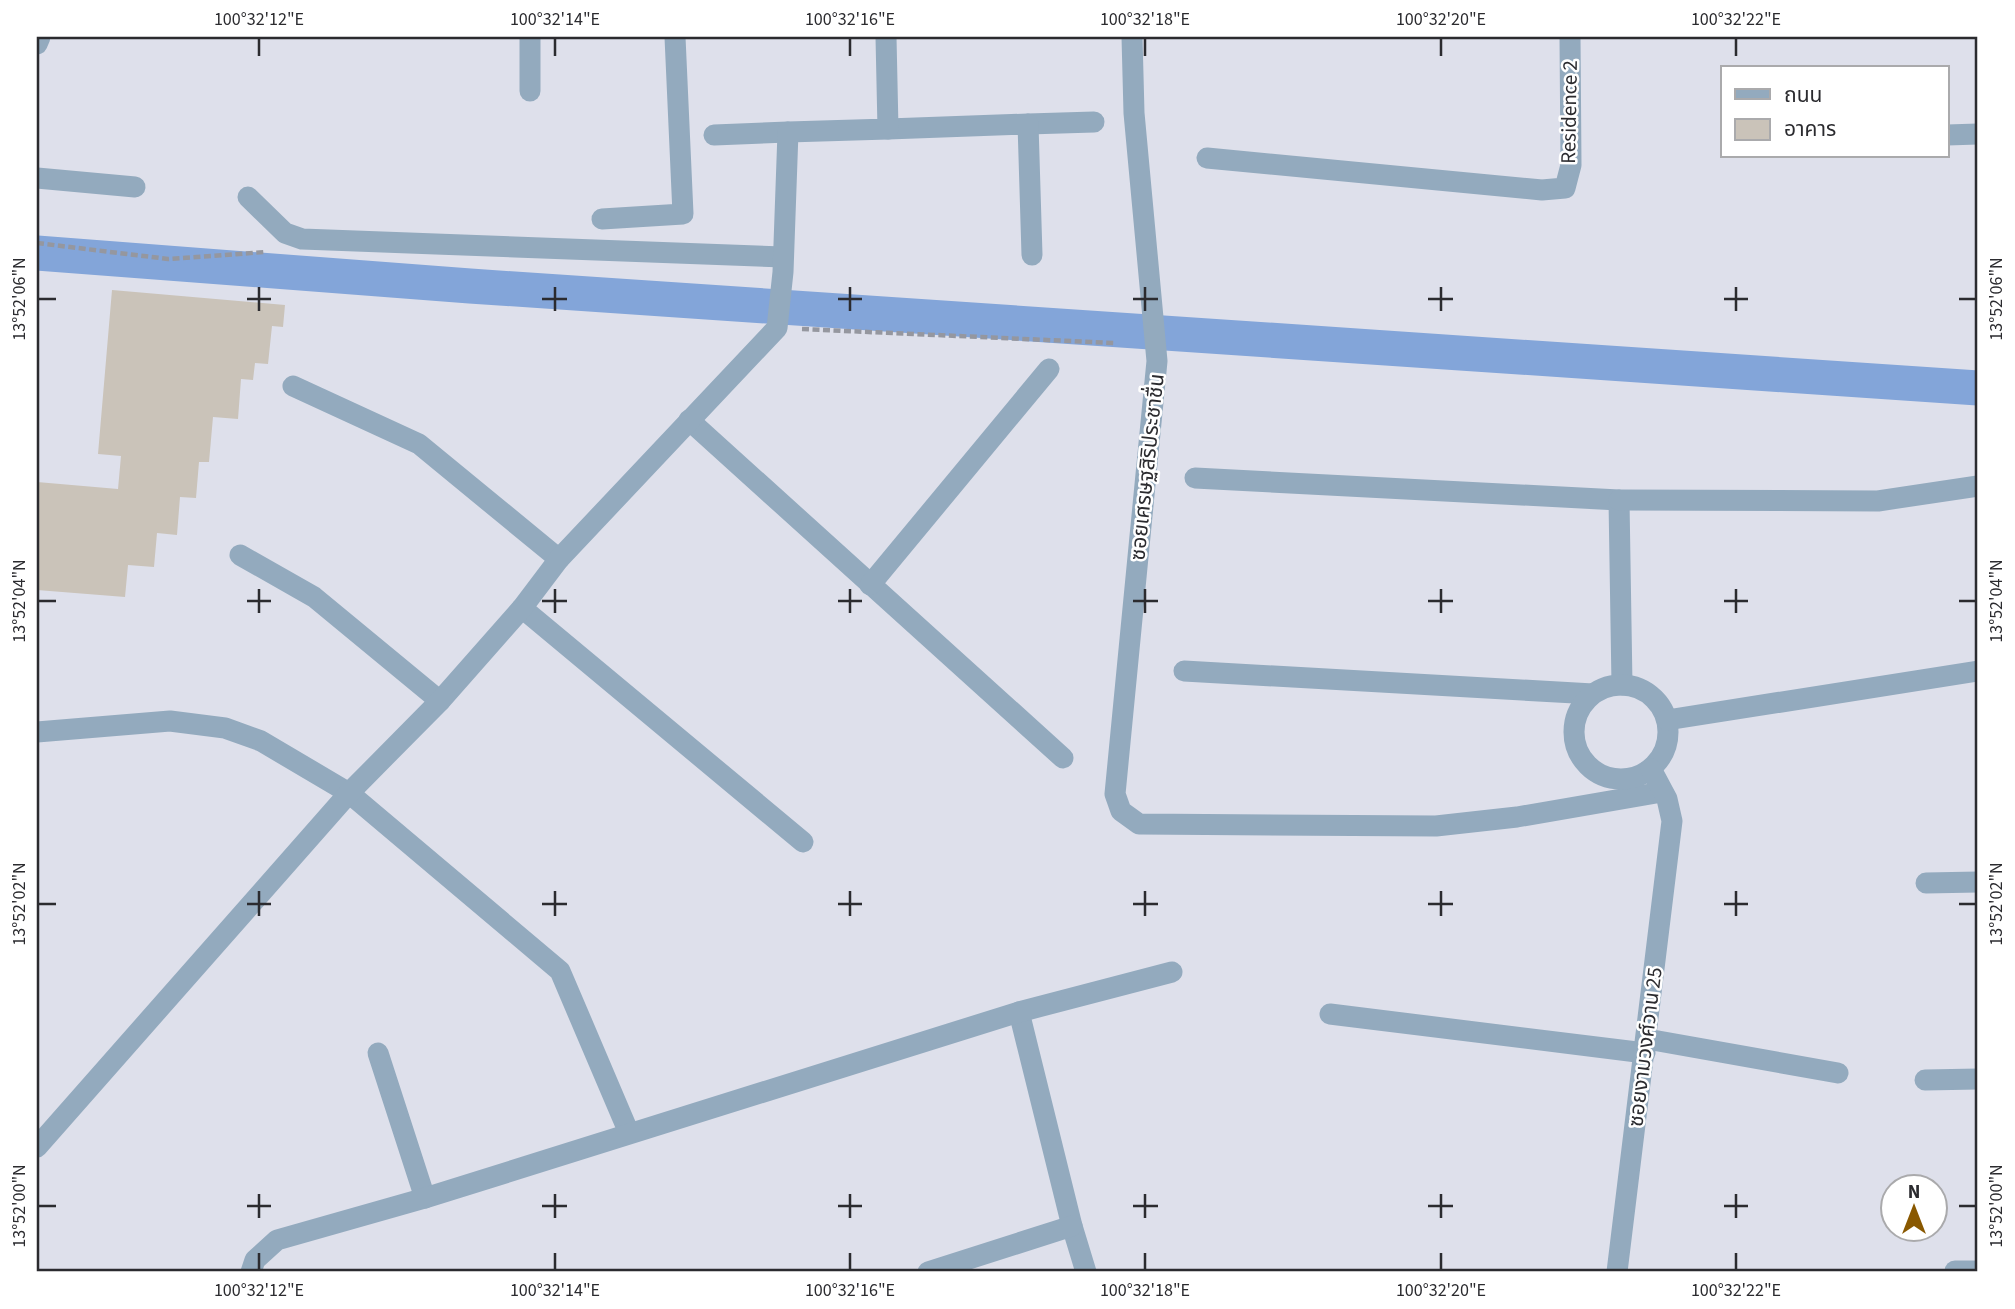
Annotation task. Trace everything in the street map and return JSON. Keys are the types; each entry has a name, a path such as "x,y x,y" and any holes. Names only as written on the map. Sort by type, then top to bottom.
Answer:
{"street":[{"path":"37,44 40,37"},
{"path":"530,37 530,91"},
{"path":"602,219 683,214 675,37"},
{"path":"886,37 888,129"},
{"name":"ซอยเศรษฐสิริประชาชื่น","path":"1132,37 1135,113 1157,361 1115,794 1121,811 1139,824 1436,826 1517,817 1662,792"},
{"name":"Residence 2","path":"1207,158 1542,190 1565,187 1571,165 1570,37"},
{"path":"714,135 1094,122"},
{"path":"1028,124 1032,255"},
{"path":"37,1147 349,793 440,701 522,608 559,559 777,328 782,282 788,132"},
{"path":"1948,135 1978,134"},
{"path":"37,178 135,187"},
{"path":"248,197 285,233 302,239 783,257"},
{"path":"870,585 1049,369"},
{"path":"293,386 419,444 559,559"},
{"path":"690,420 1063,758"},
{"path":"1195,478 1619,500 1878,501 1978,486"},
{"path":"1619,500 1622,685"},
{"path":"240,555 314,597 440,701"},
{"path":"522,608 803,842"},
{"path":"1184,671 1593,694"},
{"path":"1667,720 1978,671"},
{"path":"1622,685 1650,695 1661,706 1667,720 1666,746 1651,769 1630,777 1608,777 1584,760 1574,733 1576,718 1593,694 1607,687 1622,685"},
{"path":"37,732 170,721 225,728 261,741 349,793 560,971 629,1133"},
{"path":"1651,769 1662,792"},
{"name":"ซอยงามวงศ์วาน 25","path":"1617,1272 1672,821 1662,792"},
{"path":"1926,883 1978,882"},
{"path":"251,1272 255,1260 277,1240 425,1198 1019,1012 1172,972"},
{"path":"1019,1012 1086,1272"},
{"path":"1330,1014 1646,1046 1838,1073"},
{"path":"378,1053 425,1198"},
{"path":"1924,1080 1978,1079"},
{"path":"928,1272 1072,1226"},
{"path":"1955,1272 1978,1271"}],"path":[{"path":"777,328 1114,343"}],"building":[{"path":"112,290 285,305 283,327 272,326 268,364 255,363 253,380 241,379 238,419 213,417 209,462 199,462 196,498 180,497 177,535 157,533 154,567 128,565 125,597 37,590 37,482 118,489 121,456 98,454"}],"waterway":[{"path":"37,253 470,286 1978,388"}]}
